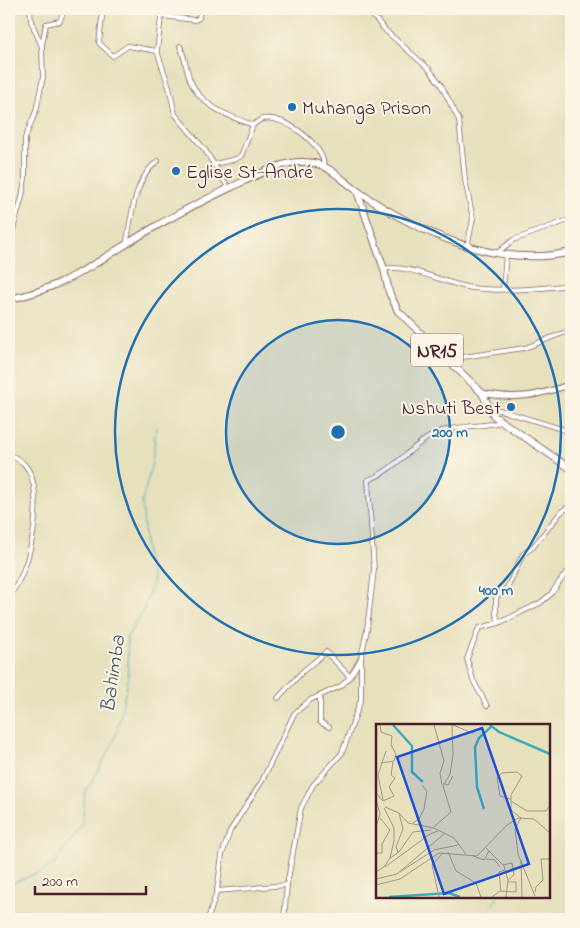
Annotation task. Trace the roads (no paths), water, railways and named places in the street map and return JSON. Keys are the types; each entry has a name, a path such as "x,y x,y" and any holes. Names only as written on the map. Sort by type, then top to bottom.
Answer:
{"highway":[{"path":"9,299 60,284 153,228 265,172 297,162 324,166 357,191 422,228 467,246 497,253 539,256 571,252"},
{"name":"NR15","path":"357,191 384,270 389,292 398,311 482,392 487,406 501,422 571,469"}],"street":[{"path":"30,9 32,26 42,48"},
{"path":"9,244 25,179 25,138 36,111 42,88 44,67 42,48 46,24 60,21 64,9"},
{"path":"103,9 99,43 106,51 114,56 128,46 156,51"},
{"path":"162,9 156,51 169,87 175,114 215,164 229,189"},
{"path":"161,16 195,20 199,18 200,9"},
{"path":"367,9 386,31 429,69 456,114 460,127 465,180 473,219 467,246"},
{"path":"180,46 191,82 201,98 230,116 253,125 267,119 288,125 318,148 323,158 324,166"},
{"path":"215,164 241,156 253,125"},
{"path":"126,245 139,187 146,173 158,161"},
{"path":"497,253 513,240 558,226 571,219"},
{"path":"503,290 506,254"},
{"path":"384,270 402,268 462,286 503,290 571,285"},
{"path":"450,362 462,357 525,348 571,330"},
{"path":"482,392 503,397 526,397 571,384"},
{"path":"487,406 571,432"},
{"path":"284,919 287,884 306,796 313,784 342,753 362,694 361,658 367,630 374,570 368,480 383,474 412,449 438,432 486,426 501,422"},
{"path":"9,455 22,461 29,470 32,479 35,517 32,546 26,564 9,596"},
{"path":"499,622 496,614 496,597 507,588 523,554 533,547 561,512 571,505"},
{"path":"487,706 473,680 467,657 478,628 499,622 540,603 551,594 566,573"},
{"path":"278,698 303,671 326,652 350,677"},
{"path":"208,919 217,891 222,855 234,824 262,781 294,714 310,700 341,686 350,677 361,658"},
{"path":"320,697 320,722 329,727"},
{"path":"217,891 287,884"},
{"path":"62,919 68,919"}],"waterway":[{"name":"Bahimba","path":"9,884 41,872 54,864 75,836 82,825 85,793 111,747 117,731 128,679 127,637 144,609 153,580 146,556 142,502 152,463 156,428"},
{"path":"482,919 497,898"}],"place":[{"name":"Muhanga Prison","path":"292,107"},
{"name":"Eglise St-André","path":"176,171"},
{"name":"Nshuti Best","path":"511,407"}]}
